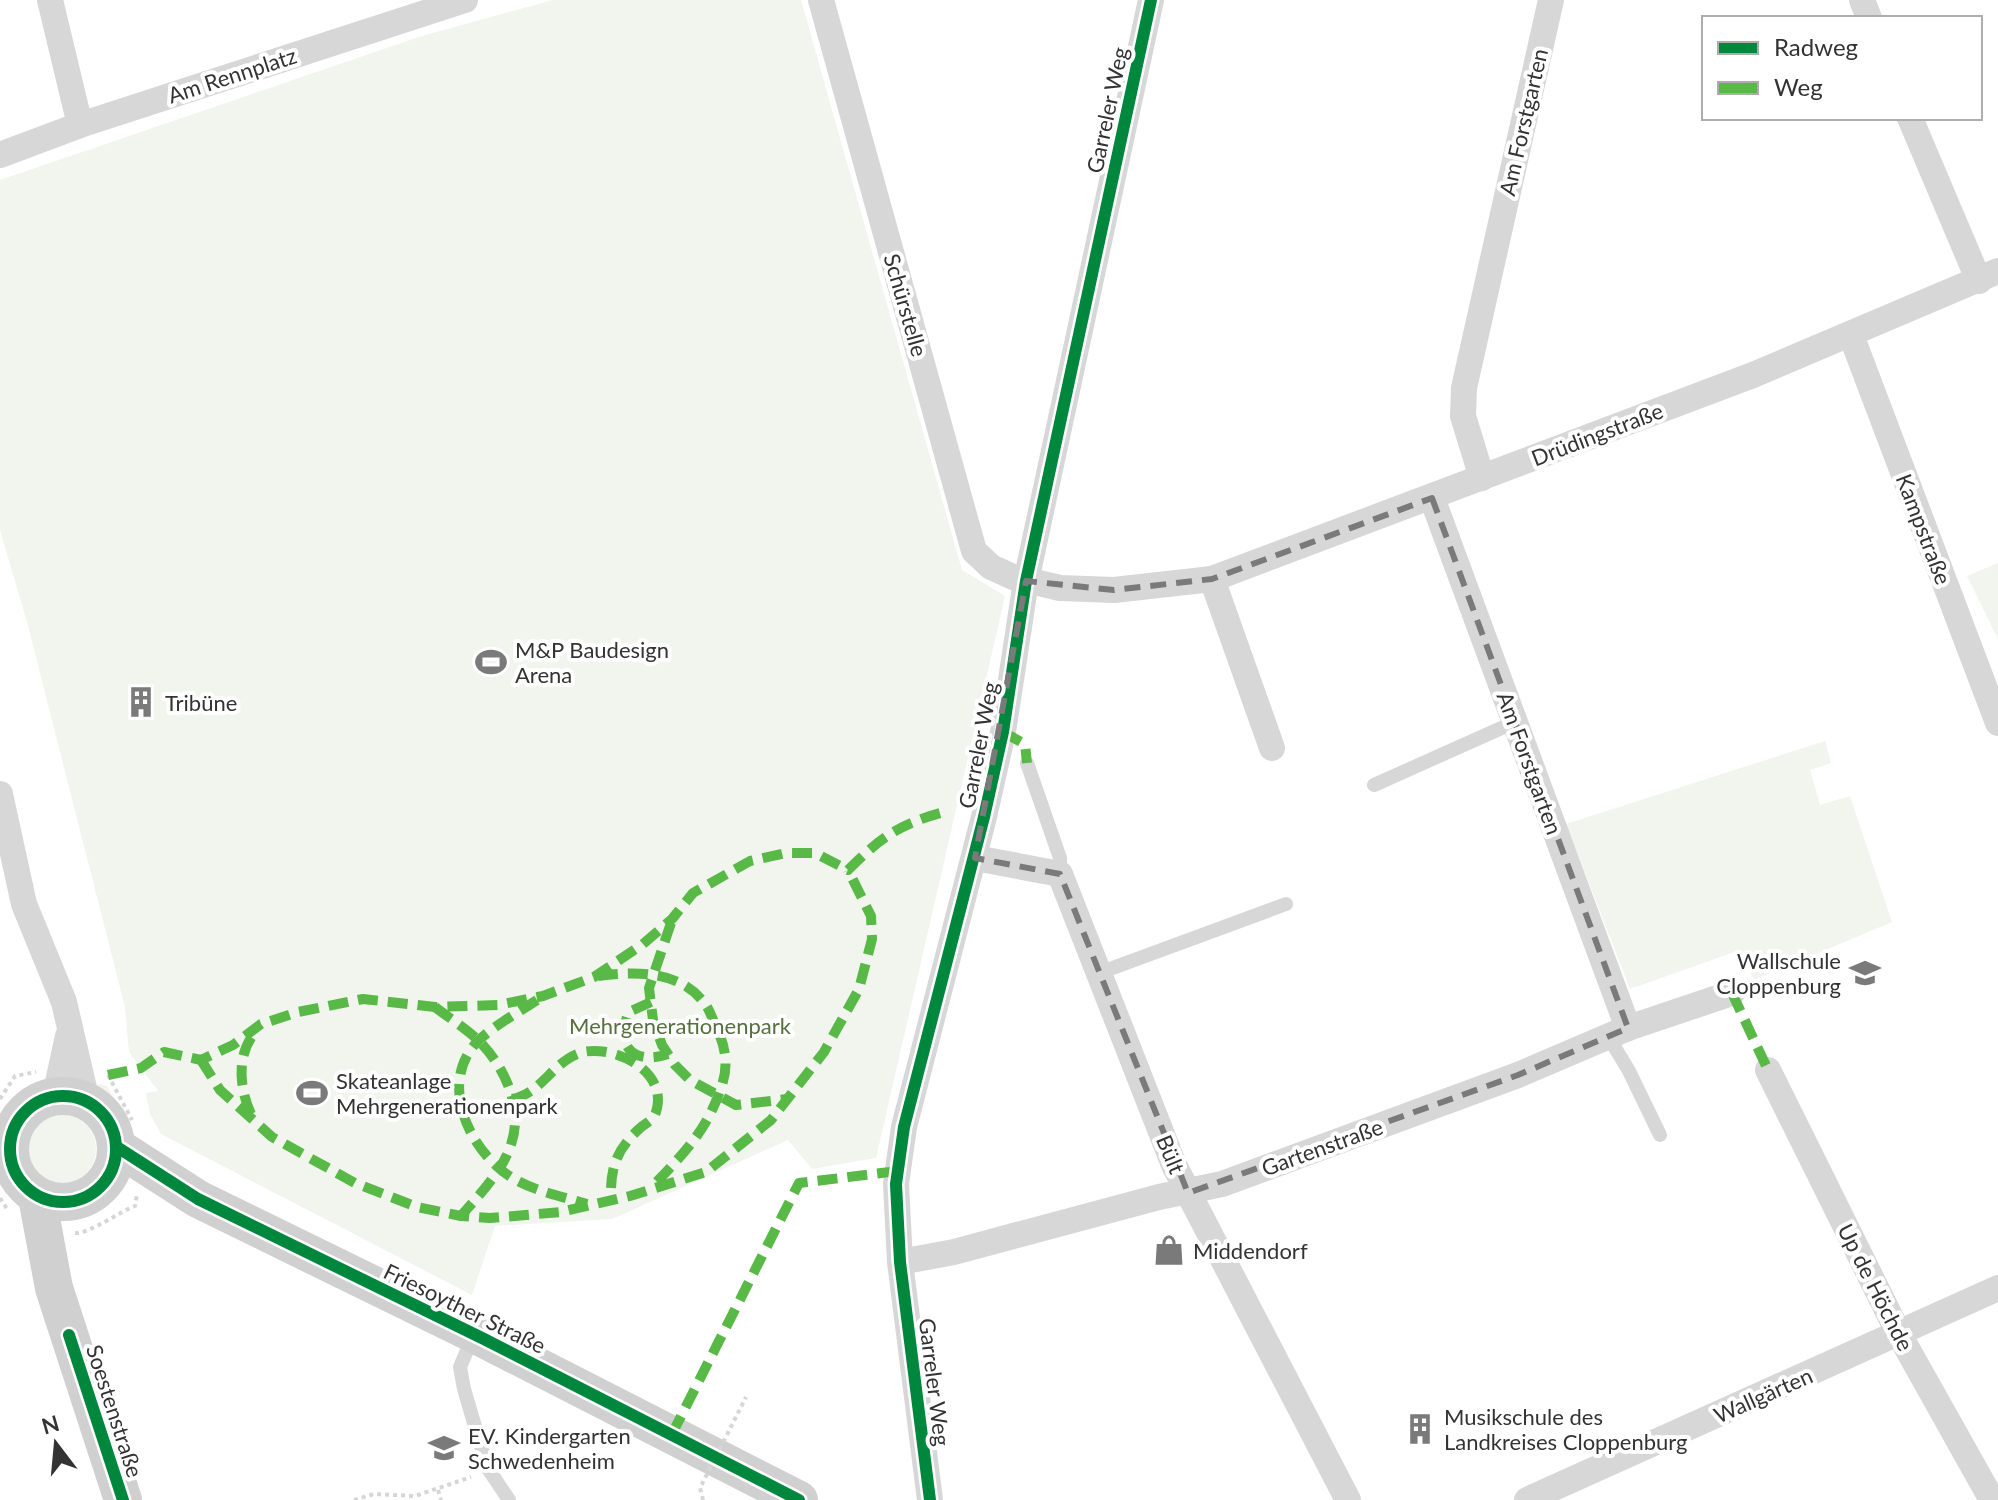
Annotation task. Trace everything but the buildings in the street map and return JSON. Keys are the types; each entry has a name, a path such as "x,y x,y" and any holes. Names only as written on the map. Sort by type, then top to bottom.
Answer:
{"street":[{"path":"50,0 80,125"},
{"name":"Am Rennplatz","path":"0,155 80,125 465,0"},
{"name":"Schürstelle","path":"821,0 974,551 991,567 1026,581"},
{"name":"Garreler Weg","path":"930,1500 900,1262 896,1184 904,1127 975,858 1003,732 1026,581 1151,0"},
{"name":"Am Forstgarten","path":"1482,478 1463,416 1464,388 1551,0"},
{"name":"Drüdingstraße","path":"1026,581 1060,588 1114,590 1212,579 1753,375 1988,276 1911,120"},
{"name":"Kampstraße","path":"1851,335 1998,723"},
{"name":"Am Forstgarten","path":"1432,498 1515,722 1618,1032"},
{"path":"1212,579 1272,748"},
{"path":"0,794 24,904 64,1002 70,1028 57,1094 101,1111 111,1126 90,1192"},
{"path":"975,858 1060,874"},
{"name":"Bült","path":"1060,874 1188,1193 1348,1500"},
{"name":"Gartenstraße","path":"900,1262 954,1252 1159,1197 1222,1184 1503,1081 1618,1032 1732,993"},
{"name":"Up de Höchde","path":"1768,1070 1899,1334 1992,1500"},
{"name":"Friesoyther Straße","path":"57,1094 6,1130 13,1167 20,1181 90,1192 198,1199 474,1334 799,1500"},
{"name":"Soestenstraße","path":"90,1192 53,1273 54,1288 123,1500"},
{"name":"Wallgärten","path":"1527,1500 1998,1288"}],"lane":[{"path":"1374,785 1515,722"},
{"path":"1027,763 1060,858 1060,874"},
{"path":"1099,973 1286,904"},
{"path":"1618,1032 1629,1071 1660,1135"},
{"path":"474,1334 460,1367 464,1389 487,1467 509,1500"}],"path":[{"path":"0,1198 13,1218 23,1226 90,1192 150,1148 57,1094"},
{"path":"90,1192 135,1206 83,1233 90,1192"},
{"path":"703,1500 700,1488 746,1397"},
{"path":"354,1500 374,1494 413,1498 465,1481 487,1467"},
{"path":"438,1490 441,1500"}],"highlighted area":[{"path":"1432,498 1628,1028 1518,1075 1188,1193 1060,874 975,858 1026,581 1114,590 1212,579"}],"green space":[{"name":"M&P Baudesign Arena","path":"553,0 801,0 962,570 1005,596 876,1158 812,1169 788,1140 612,1219 495,1226 472,1295 161,1134 150,1114 146,1093 158,1091 129,1052 125,1007 27,622 0,530 0,180 422,36"},
{"path":"1998,563 1998,639 1967,576"},
{"path":"1825,741 1831,763 1810,770 1820,805 1850,796 1892,922 1754,980 1740,950 1630,989 1566,824"},
{"path":"96,1086 107,1086 133,1137 116,1122 106,1107"},
{"path":"68,1114 90,1129 96,1149 94,1163 86,1174 75,1182 54,1184 36,1174 28,1163 26,1142 36,1124 47,1116"}],"marked path":[{"path":"1003,732 1025,744 1027,763"},
{"path":"108,1075 141,1068 164,1052 201,1060 233,1045 261,1024 298,1012 363,999 435,1007 498,1005 543,996 594,977 643,944 672,919 693,893 750,861 786,853 815,853 848,870 893,832 917,820 948,811"},
{"path":"201,1060 220,1090 272,1137 355,1183 417,1207 490,1218 561,1212 630,1196 706,1172 771,1120 824,1052 859,989 872,939 871,916 848,870"},
{"path":"671,923 649,988 653,1020 662,1045 675,1065 690,1080 736,1105 788,1099"},
{"path":"598,976 627,973 656,975 683,985 707,1006 724,1048 724,1077 709,1116 692,1142 650,1189"},
{"path":"1732,993 1768,1070"},
{"path":"537,1000 480,1039 467,1056 460,1075 459,1095 464,1116 485,1153 499,1168 533,1188 587,1204"},
{"path":"651,1002 629,1012 624,1034 626,1043 636,1055 656,1057 668,1054"},
{"path":"435,1007 490,1053 505,1078 514,1107 513,1136 505,1159 488,1185 461,1216"},
{"path":"251,1114 244,1095 242,1064 253,1035"},
{"path":"512,1099 523,1096 564,1062 583,1052 596,1051 624,1057 647,1074 655,1085 658,1098 656,1112 619,1153 613,1170 611,1201"},
{"path":"672,1434 799,1183 898,1171"}],"cycle path":[{"path":"930,1500 900,1262 896,1184 904,1127 1003,732 1026,581 1151,0"},
{"path":"63,1096 83,1100 101,1111 112,1129 116,1149 112,1169 101,1187 83,1198 63,1202 43,1198 25,1187 14,1169 10,1149 14,1129 25,1111 43,1100 63,1096"},
{"path":"117,1147 198,1199 482,1338 799,1500"},
{"path":"69,1335 123,1500"}],"place":[{"name":"M&P Baudesign Arena","path":"491,662"},
{"name":"Tribüne","path":"141,702"},
{"name":"Wallschule Cloppenburg","path":"1865,973"},
{"name":"Skateanlage Mehrgenerationenpark","path":"312,1093"},
{"name":"Middendorf","path":"1169,1250"},
{"name":"Musikschule des Landkreises Cloppenburg","path":"1420,1429"},
{"name":"EV. Kindergarten Schwedenheim","path":"444,1448"}],"park label":[{"name":"Mehrgenerationenpark","path":"680,1025"}]}
